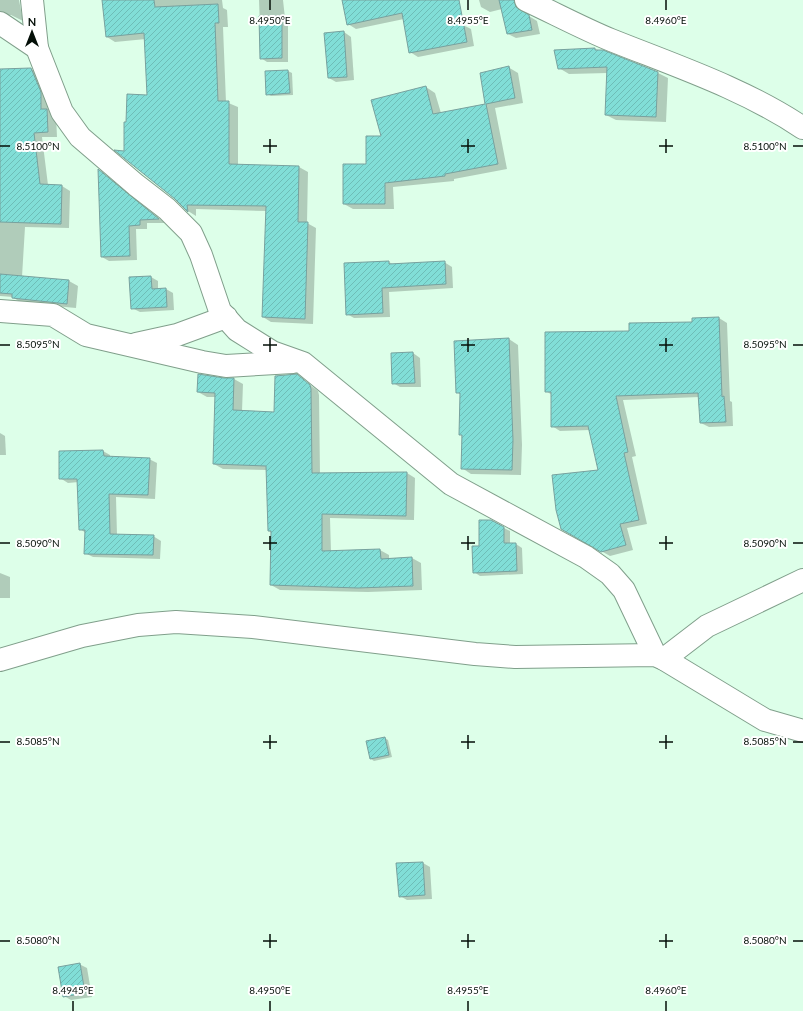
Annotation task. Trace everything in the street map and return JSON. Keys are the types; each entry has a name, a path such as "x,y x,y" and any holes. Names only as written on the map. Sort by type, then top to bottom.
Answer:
{"street":[{"path":"32,0 37,48 62,112 80,137 136,185 167,209 191,233 201,256 220,312 237,330 272,352 298,362 320,377 451,484 586,556 610,574 624,590 659,657"},
{"path":"526,0 610,39 669,61 779,112 803,128"},
{"path":"0,23 37,48"},
{"path":"0,311 53,315 86,334 107,340 133,344 202,362 226,366 298,362"},
{"path":"133,344 176,334 226,317"},
{"path":"659,657 708,626 803,580"},
{"path":"0,660 82,636 138,625 176,622 253,627 475,654 515,657 659,657 765,720 803,731"}],"building":[{"path":"102,0 154,0 155,7 218,4 219,23 215,23 218,101 229,101 229,164 299,166 298,222 308,222 305,319 262,317 266,206 187,205 188,212 175,199 114,150 124,151 124,122 126,122 127,94 147,95 144,33 106,37"},
{"path":"342,0 459,0 467,42 409,53 402,13 347,25"},
{"path":"499,0 514,0 516,7 529,15 532,30 507,34"},
{"path":"259,16 282,16 282,58 260,59"},
{"path":"344,31 347,77 328,78 324,33"},
{"path":"595,48 595,50 603,50 658,72 656,117 605,115 607,67 558,69 554,50"},
{"path":"509,66 515,98 486,104 498,164 445,174 445,176 385,183 385,204 343,204 343,164 366,164 366,136 381,136 371,100 426,86 433,114 485,104 480,73"},
{"path":"31,68 41,92 41,109 47,109 48,132 34,133 40,184 62,185 61,224 0,222 0,69"},
{"path":"288,70 290,93 266,95 265,71"},
{"path":"98,169 159,219 140,220 140,225 129,226 130,256 101,257"},
{"path":"389,261 389,264 445,261 446,284 382,288 383,313 346,315 344,263"},
{"path":"0,274 69,280 67,304 12,298 12,294 0,293"},
{"path":"151,276 152,289 166,288 167,307 131,309 129,277"},
{"path":"719,317 722,397 724,396 726,422 700,423 698,393 616,396 628,452 624,453 639,520 620,524 626,545 601,552 561,529 556,510 552,475 598,470 588,426 551,427 551,392 545,392 545,332 629,331 629,323 692,322 692,318"},
{"path":"509,338 513,440 512,470 461,469 462,435 459,435 460,393 456,393 454,341"},
{"path":"413,352 415,383 392,384 391,353"},
{"path":"198,374 234,378 233,410 274,412 275,376 297,374 310,385 311,389 312,473 407,472 406,516 322,514 322,551 380,549 381,559 412,557 413,586 358,588 270,585 271,531 268,531 266,466 213,464 215,393 197,392"},
{"path":"103,450 104,456 150,458 148,495 109,494 110,534 154,535 153,555 84,554 85,530 79,530 77,479 59,479 59,451"},
{"path":"479,520 491,520 504,527 504,543 516,543 517,571 473,573 472,546 479,546"},
{"path":"385,737 389,755 370,759 366,741"},
{"path":"423,862 425,895 399,897 396,863"},
{"path":"80,963 85,993 63,997 58,967"}]}
